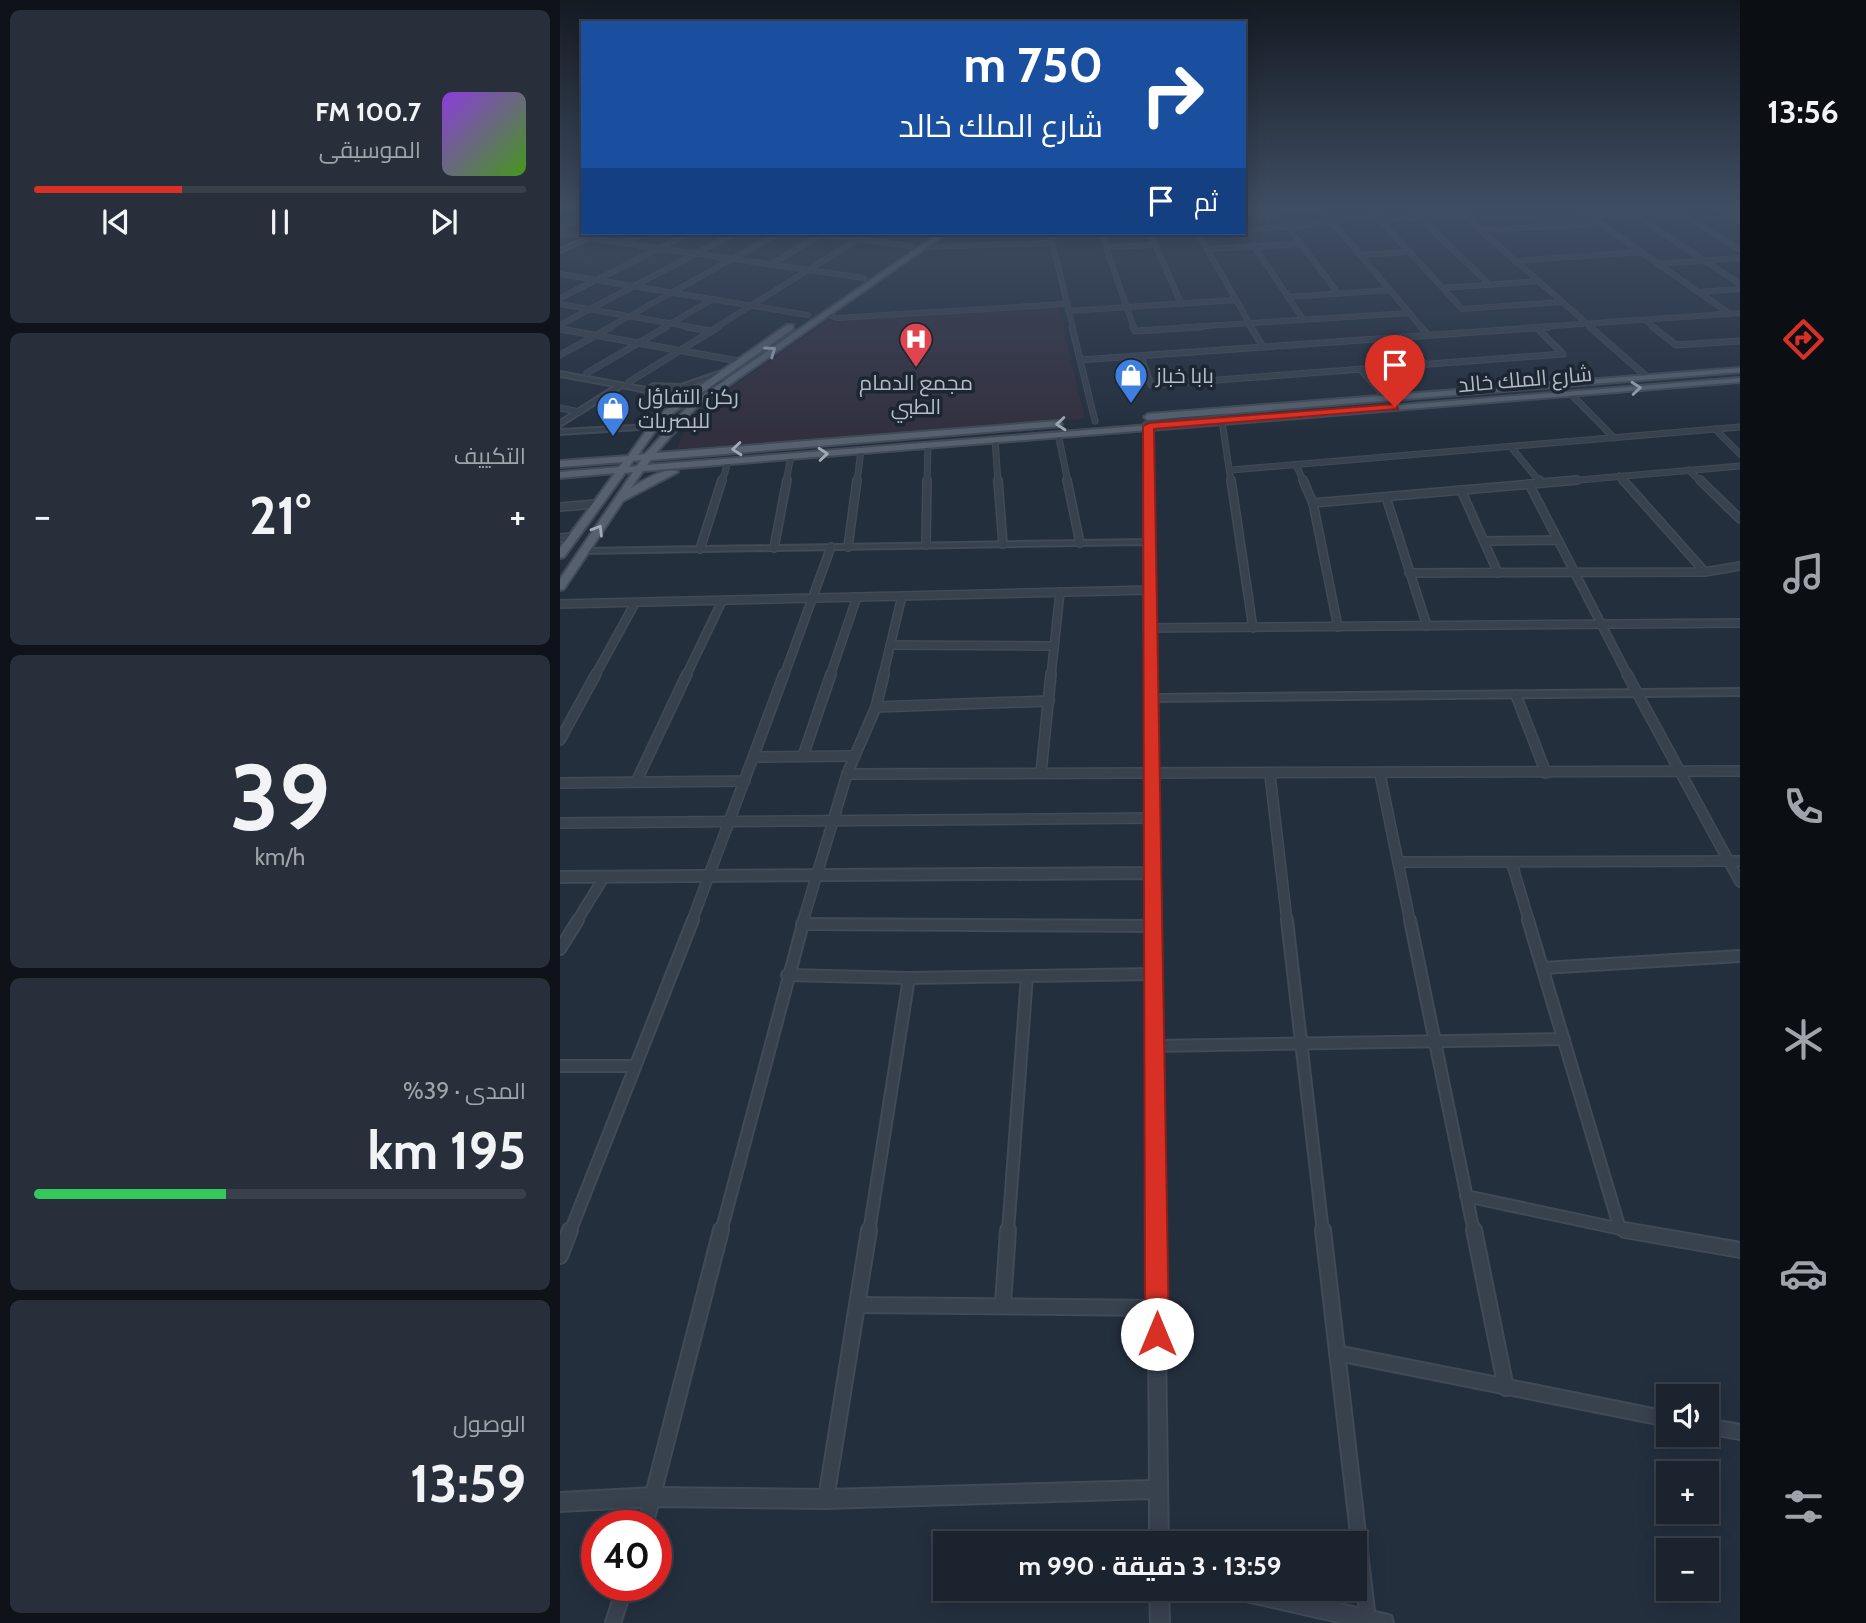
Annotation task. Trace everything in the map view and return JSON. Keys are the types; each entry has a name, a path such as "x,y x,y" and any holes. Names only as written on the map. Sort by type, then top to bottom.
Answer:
{"main road":[{"path":"560,555 619,470 660,418 738,361 858,282"},
{"path":"560,587 647,457 693,406 872,282"},
{"name":"شارع الملك خالد","path":"560,464 1740,370"},
{"name":"شارع الملك خالد","path":"563,475 1740,380"},
{"path":"663,438 665,448 685,454"},
{"path":"603,460 617,458 638,446"},
{"path":"614,505 632,491 657,478 715,463"},
{"path":"563,475 597,480 600,489 596,503"}],"street":[{"path":"560,298 593,282"},
{"path":"607,282 808,315"},
{"path":"560,327 641,282"},
{"path":"560,355 692,282"},
{"path":"629,382 790,282"},
{"path":"1062,282 1095,421"},
{"path":"1118,282 1135,331 1409,313"},
{"path":"1172,282 1181,303"},
{"path":"1226,282 1262,347"},
{"path":"1278,282 1303,320"},
{"path":"1329,282 1338,293"},
{"path":"1383,282 1428,335"},
{"path":"1437,282 1462,309 1562,302"},
{"path":"1487,282 1490,285"},
{"path":"1443,288 1529,282"},
{"path":"1539,282 1647,377"},
{"path":"1683,282 1730,314"},
{"path":"1698,292 1740,286"},
{"path":"1288,297 1390,290"},
{"path":"587,373 712,299"},
{"path":"1068,311 1236,300"},
{"path":"560,304 711,331"},
{"path":"826,314 838,318 1067,304"},
{"path":"1080,360 1740,313"},
{"path":"1644,320 1676,345 1740,341"},
{"path":"560,327 738,361"},
{"path":"1537,328 1571,363"},
{"path":"1403,337 1425,365"},
{"path":"1141,356 1151,385 1563,354"},
{"path":"560,368 661,388 682,387 721,373"},
{"path":"1361,370 1386,398"},
{"path":"560,374 680,396 694,394 737,375"},
{"path":"560,424 620,386"},
{"path":"647,391 660,398 660,418"},
{"path":"1570,393 1614,438"},
{"path":"560,408 579,412"},
{"path":"1159,1531 1149,422 1206,417 1237,410"},
{"path":"1222,421 1253,628"},
{"path":"560,432 652,427"},
{"path":"1231,470 1740,427"},
{"path":"1715,429 1740,454"},
{"path":"1058,434 1080,543"},
{"path":"995,439 1003,544"},
{"path":"926,545 928,445"},
{"path":"1510,447 1541,483"},
{"path":"848,547 861,450"},
{"path":"774,548 791,456"},
{"path":"700,549 729,462"},
{"path":"1296,465 1313,503 1338,627"},
{"path":"1313,503 1740,466"},
{"path":"1689,470 1740,519"},
{"path":"1619,476 1705,572"},
{"path":"1529,484 1678,772 1740,881"},
{"path":"1461,490 1498,573"},
{"path":"1385,497 1427,626"},
{"path":"560,507 596,503"},
{"path":"560,538 572,537"},
{"path":"1484,541 1558,540"},
{"path":"585,551 1150,542"},
{"path":"560,1256 710,876 831,547"},
{"path":"1409,573 1705,572 1740,566"},
{"path":"560,604 1150,590"},
{"path":"1041,773 1060,592"},
{"path":"650,1510 787,975 846,774 876,707 902,596"},
{"path":"803,756 857,597"},
{"path":"636,782 722,601"},
{"path":"560,740 635,603"},
{"path":"1150,628 1739,625"},
{"path":"890,645 1054,646"},
{"path":"1151,698 1740,692"},
{"path":"1516,695 1546,773"},
{"path":"876,707 1049,701"},
{"path":"754,757 852,756"},
{"path":"846,774 1152,772 1270,775 1740,771"},
{"path":"1380,774 1506,1388"},
{"path":"1270,775 1337,1353 1376,1621 1287,1601"},
{"path":"560,783 746,781"},
{"path":"560,823 1152,818"},
{"path":"1398,862 1512,864 1740,861"},
{"path":"1512,864 1620,1229"},
{"path":"560,877 1153,873"},
{"path":"560,949 604,877"},
{"path":"802,924 1153,926"},
{"path":"1543,968 1740,956"},
{"path":"787,975 909,978 1154,974"},
{"path":"1003,1306 1027,976"},
{"path":"827,1499 909,978"},
{"path":"1154,1046 1564,1040"},
{"path":"560,1066 635,1066"},
{"path":"1466,1196 1620,1229 1740,1250"},
{"path":"857,1305 1157,1308"},
{"path":"1337,1353 1656,1417"},
{"path":"1719,1428 1740,1432"},
{"path":"560,1502 654,1497 827,1499 1157,1489"},
{"path":"613,1623 620,1601"},
{"path":"1160,1601 1160,1623"}],"shaded area":[{"name":"مجمع الدمام الطبي","path":"1058,306 1085,419 677,449 689,417 827,321"}],"place":[{"name":"مجمع الدمام الطبي","path":"916,369"},
{"name":"بابا خباز","path":"1131,405"},
{"name":"ركن التفاؤل للبصريات","path":"613,438"}],"route":[{"path":"1157,1334 1149,426 1395,407"}]}
